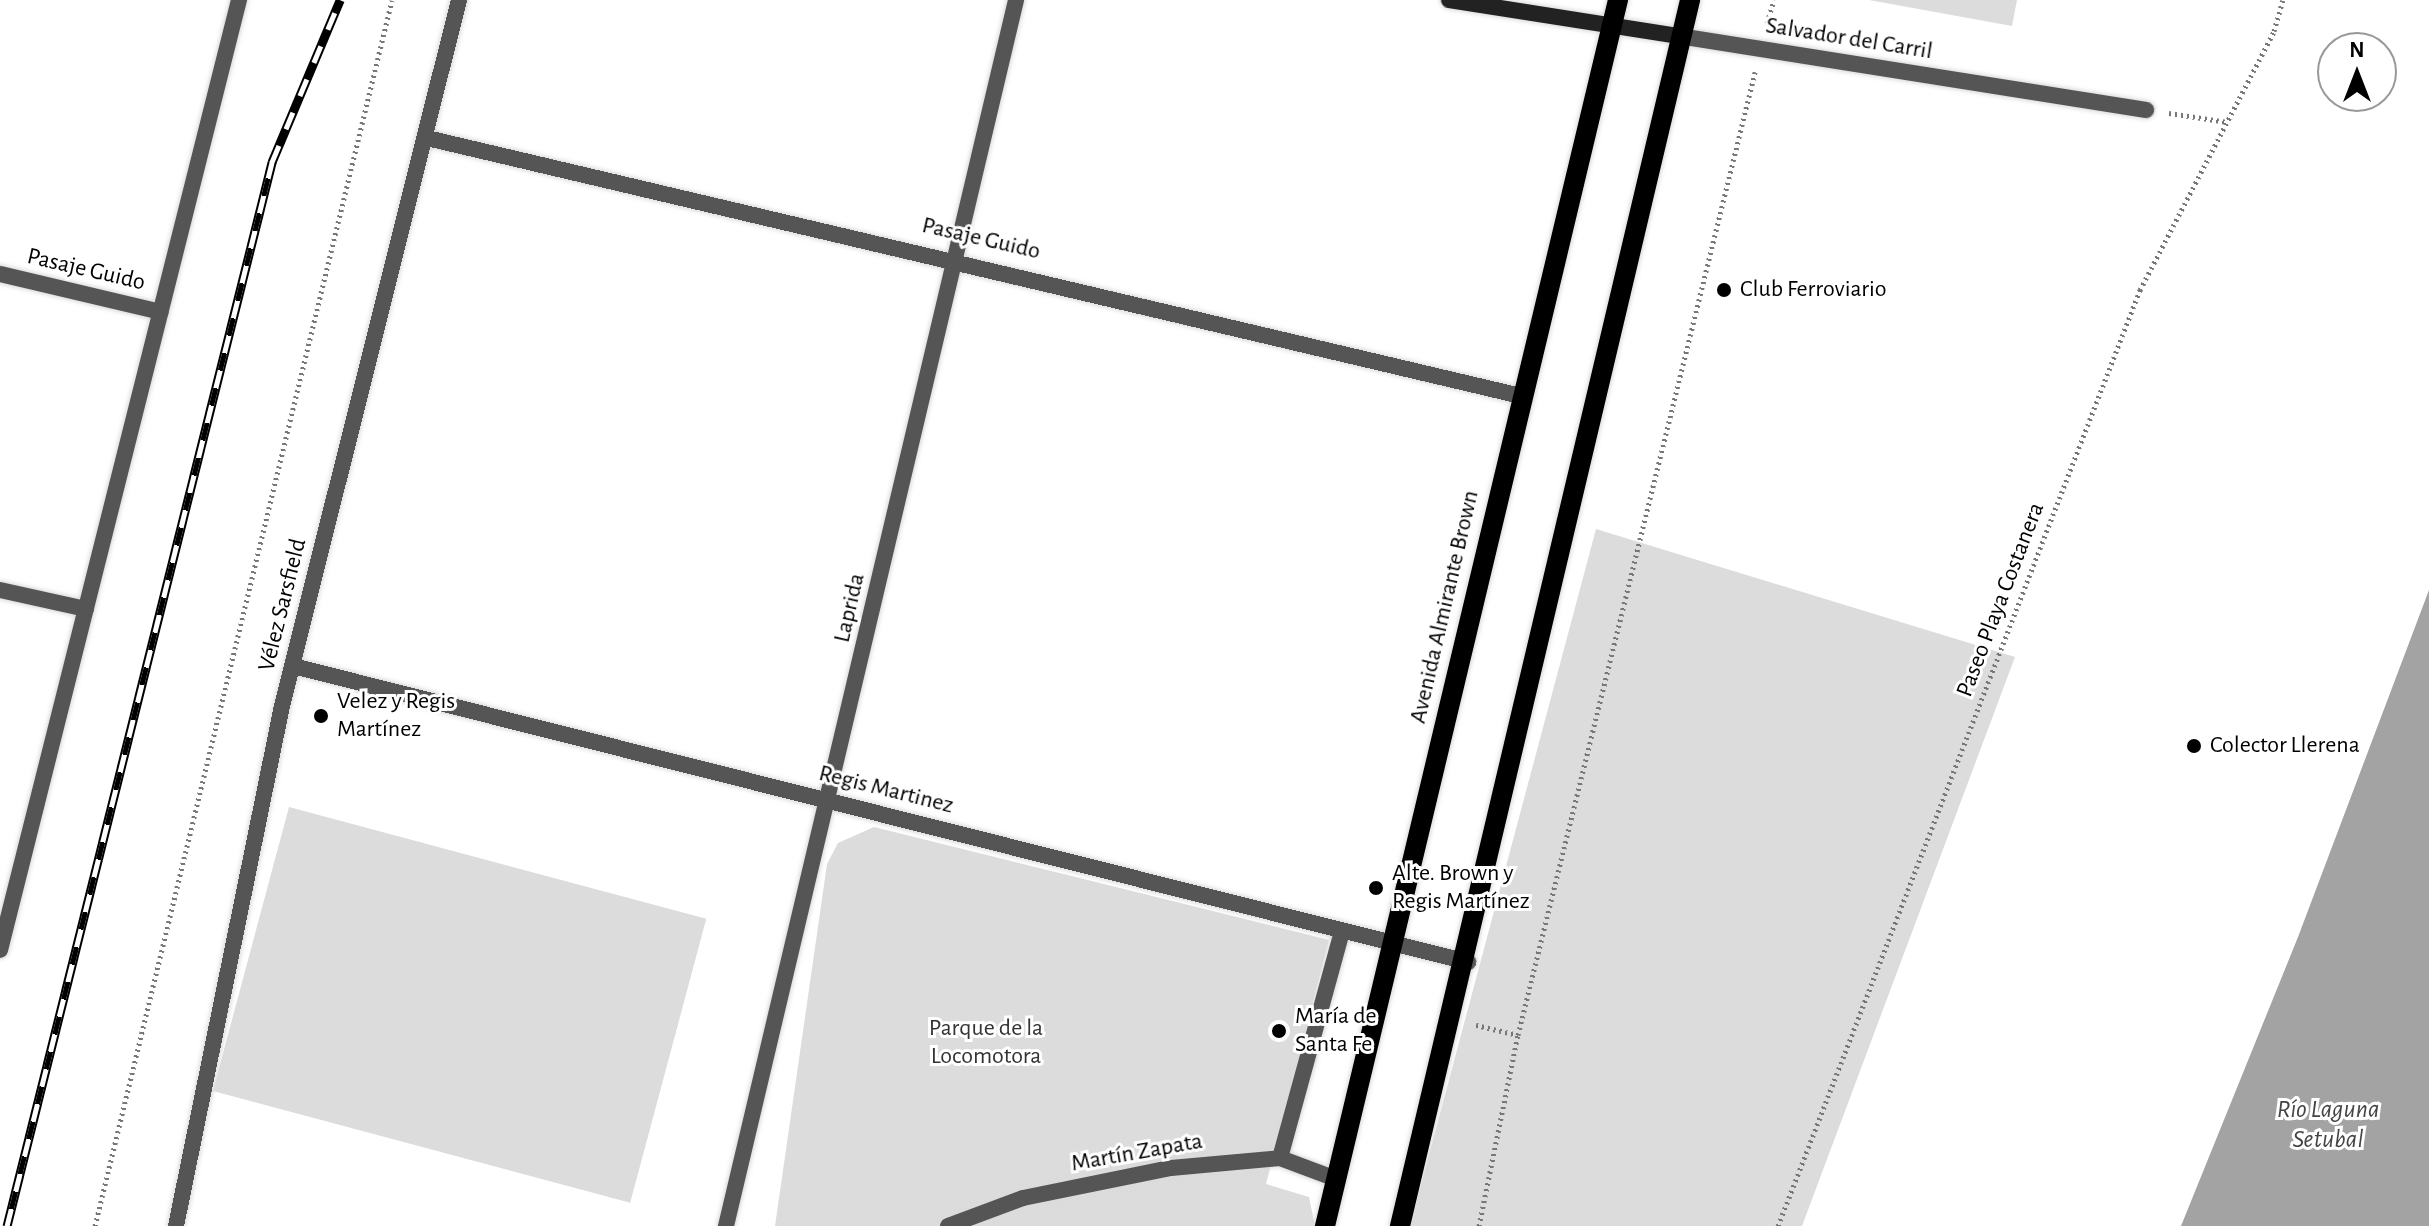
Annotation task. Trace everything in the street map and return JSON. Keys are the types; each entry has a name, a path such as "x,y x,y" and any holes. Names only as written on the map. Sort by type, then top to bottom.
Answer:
{"main road":[{"name":"Salvador del Carril","path":"1449,0 1679,36"},
{"name":"Avenida Almirante Brown","path":"1325,1226 1618,0"},
{"path":"1400,1226 1468,962 1679,36 1690,0"}],"street":[{"path":"0,950 239,0"},
{"name":"Vélez Sarsfield","path":"176,1226 293,666 459,0"},
{"name":"Laprida","path":"726,1226 830,801 1016,0"},
{"name":"Salvador del Carril","path":"1679,36 2146,110"},
{"name":"Pasaje Guido","path":"427,138 956,258 1521,396"},
{"name":"Pasaje Guido","path":"0,274 161,312"},
{"path":"0,590 86,609"},
{"name":"Regis Martinez","path":"293,666 1468,962"},
{"path":"1280,1158 1342,932"},
{"name":"Martín Zapata","path":"948,1226 1023,1198 1171,1168 1280,1158 1336,1179"}],"path":[{"path":"95,1226 392,0"},
{"path":"1479,1226 1518,1035 1774,0"},
{"name":"Paseo Playa Costanera","path":"1778,1226 2140,290 2227,122 2283,0"},
{"path":"2146,110 2227,122"},
{"path":"1454,1021 1518,1035"}],"green space":[{"path":"1869,0 2017,0 2012,26"},
{"path":"1596,529 2015,657 1802,1226 1410,1226"},
{"path":"289,807 706,919 630,1203 213,1091"},
{"name":"Parque de la Locomotora","path":"874,827 1329,940 1266,1184 1309,1197 1315,1226 775,1226 827,864 838,843"}],"water":[{"name":"Río Laguna Setubal","path":"2429,590 2429,1226 2181,1226 2298,937"}],"railway":[{"path":"7,1226 272,162 340,0"}],"place":[{"name":"Club Ferroviario","path":"1724,290"},
{"name":"Velez y Regis Martínez","path":"321,716"},
{"name":"Colector Llerena","path":"2194,746"},
{"name":"Alte. Brown y Regis Martínez","path":"1376,888"},
{"name":"María de Santa Fe","path":"1279,1031"}]}
